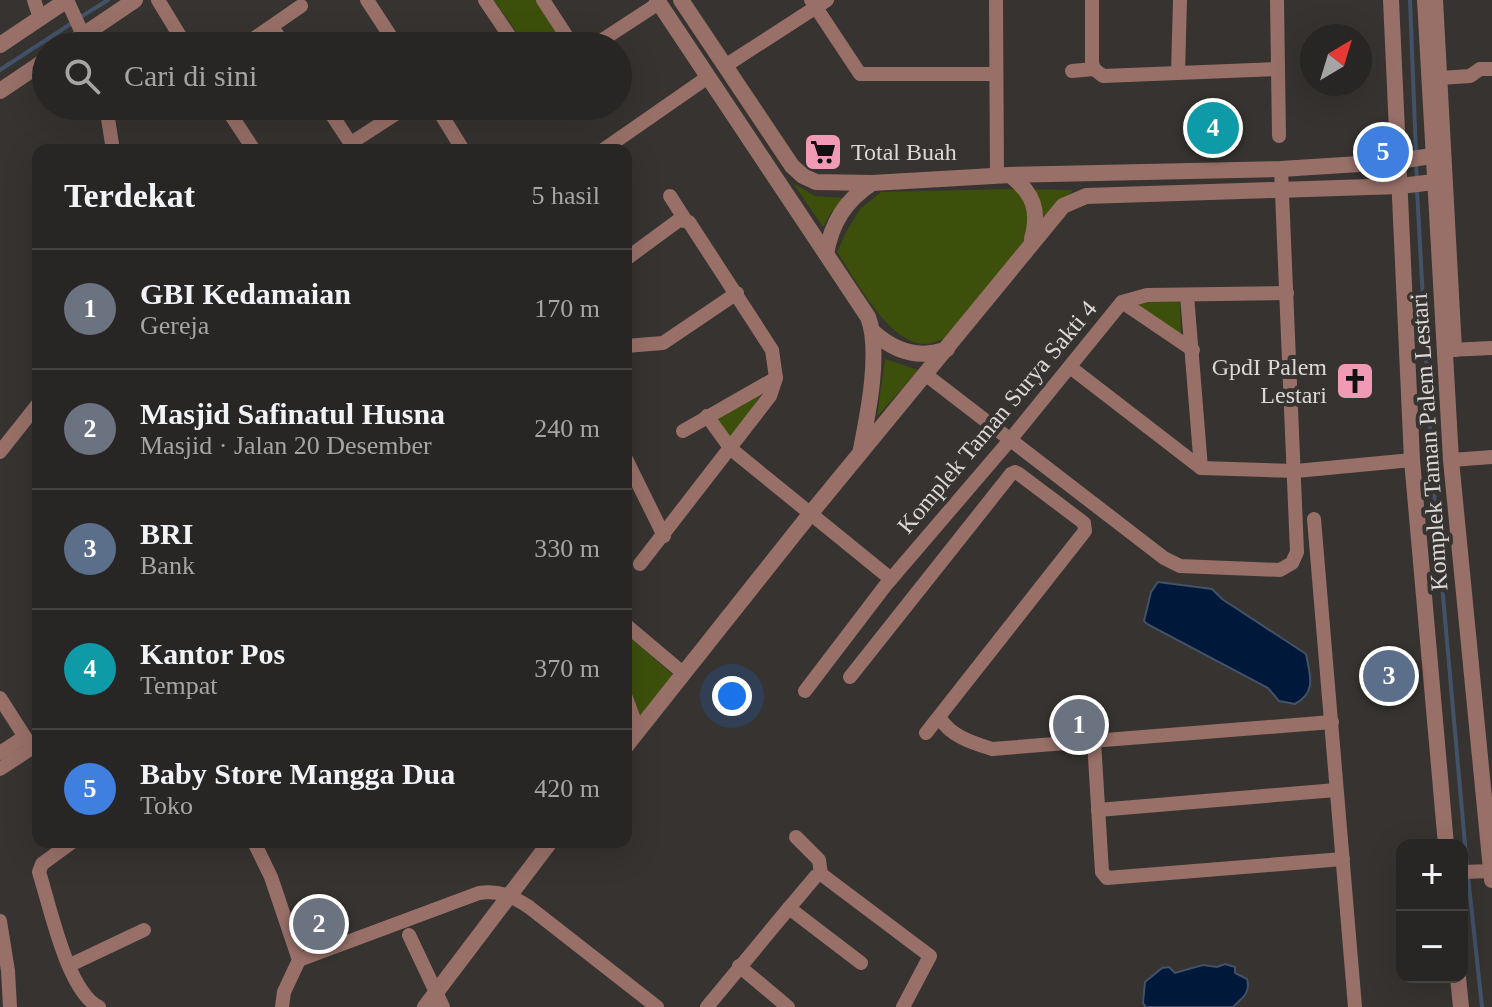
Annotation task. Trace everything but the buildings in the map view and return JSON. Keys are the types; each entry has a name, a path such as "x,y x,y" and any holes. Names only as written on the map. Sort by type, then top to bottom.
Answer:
{"street":[{"path":"34,0 40,18"},
{"path":"88,32 135,0"},
{"path":"158,0 177,32"},
{"path":"367,0 388,32"},
{"path":"485,0 502,32"},
{"path":"543,0 564,32"},
{"path":"681,0 797,171 809,179 826,183 1003,175 1281,169 1434,156"},
{"path":"996,0 996,74 1003,175"},
{"path":"1092,0 1092,63 1103,76 1278,69"},
{"path":"1178,73 1180,0"},
{"path":"1277,0 1279,136"},
{"name":"Komplek Taman Palem Lestari","path":"1391,0 1404,186 1412,460 1445,839"},
{"name":"Komplek Taman Palem Lestari","path":"1425,0 1434,156 1432,182 1450,350 1451,460 1489,873"},
{"path":"1436,0 1440,78 1434,156 1450,350 1492,348"},
{"path":"0,45 68,2 83,32"},
{"path":"614,32 658,2 864,310 872,331 872,384 860,454"},
{"path":"725,66 818,2 860,74 996,74"},
{"path":"264,32 301,6"},
{"path":"272,27 275,32"},
{"path":"0,91 32,69"},
{"path":"1072,71 1094,69"},
{"path":"1440,78 1470,76 1480,69 1492,69"},
{"path":"612,144 708,77"},
{"path":"108,120 112,144"},
{"path":"234,120 250,144"},
{"path":"335,120 352,144"},
{"path":"356,144 389,120"},
{"path":"445,120 459,144"},
{"path":"925,374 1164,558 1180,566 1280,570 1292,563 1297,552 1281,169"},
{"path":"1003,175 1028,190 1035,204 1032,241"},
{"path":"632,738 811,513 1063,206 1086,196 1404,186 1432,182"},
{"path":"826,254 842,210 872,183"},
{"path":"640,564 770,396 776,378 772,350 670,196"},
{"path":"632,255 679,220 686,221"},
{"path":"632,346 663,343 737,293"},
{"name":"Komplek Taman Surya Sakti 4","path":"805,691 891,579 1122,302 1135,296 1287,293"},
{"path":"1187,295 1201,468"},
{"path":"1122,302 1193,350"},
{"path":"872,331 909,353 925,354 948,348"},
{"path":"1070,367 1201,468 1296,471 1412,460"},
{"path":"683,431 776,378"},
{"path":"0,452 32,412"},
{"path":"707,416 731,449 891,579"},
{"path":"1451,460 1492,457"},
{"path":"632,471 664,536"},
{"path":"850,677 1015,472 1087,527 926,733"},
{"path":"1314,519 1355,1007"},
{"path":"632,630 683,673"},
{"path":"0,698 32,748 0,769"},
{"path":"632,714 638,730"},
{"path":"940,718 968,742 992,749 1332,722"},
{"path":"0,753 24,737"},
{"path":"1094,741 1102,872 1105,877 1343,859"},
{"path":"1098,810 1336,790"},
{"path":"796,837 819,860 821,874 930,956 903,1007"},
{"path":"65,848 39,870 59,940 86,999 99,1007"},
{"path":"257,848 271,877 299,960 284,992 282,1007"},
{"path":"437,997 508,894 545,848"},
{"path":"1468,872 1489,873"},
{"path":"707,1007 816,876 821,874"},
{"path":"299,960 491,891 508,894 529,907 657,1007"},
{"path":"789,908 861,963"},
{"path":"0,921 10,1007"},
{"path":"70,965 144,930"},
{"path":"409,935 437,997"},
{"path":"739,966 788,1007"},
{"path":"1459,983 1461,1007"}],"green space":[{"path":"494,0 537,0 558,32 516,32"},
{"path":"793,183 815,196 845,198 823,227"},
{"path":"1073,190 944,339 926,344 899,334 875,308 837,252 860,209 881,192"},
{"path":"1180,301 1181,339 1132,304"},
{"path":"885,359 918,370 877,417"},
{"path":"764,390 728,445 712,419"},
{"path":"632,638 675,677 638,726 632,710"}],"water":[{"path":"1158,582 1212,589 1222,599 1306,654 1310,682 1307,694 1295,704 1279,701 1268,688 1147,624 1144,621 1151,592"},
{"path":"1225,964 1235,967 1235,973 1247,979 1248,984 1245,995 1233,1007 1146,1007 1143,1003 1145,982 1162,968 1169,967 1175,973 1203,965 1217,967"}],"waterway":[{"path":"79,18 108,0"},
{"path":"1410,0 1416,153"},
{"path":"58,32 72,23"},
{"path":"0,70 32,49"},
{"path":"1416,162 1417,181"},
{"path":"1417,190 1433,483 1465,839"},
{"path":"1468,876 1482,1007"}],"place":[{"name":"Kantor Pos","path":"1213,128"},
{"name":"Total Buah","path":"823,152"},
{"name":"Baby Store Mangga Dua","path":"1383,152"},
{"name":"GpdI Palem Lestari","path":"1355,381"},
{"name":"BRI","path":"1389,676"},
{"name":"GBI Kedamaian","path":"1079,725"},
{"name":"Masjid Safinatul Husna","path":"319,924"}]}
